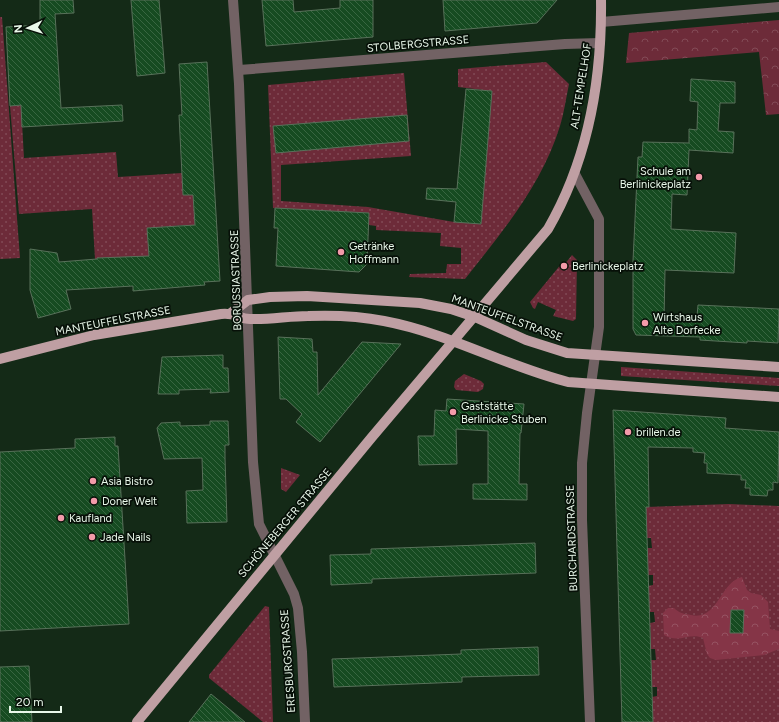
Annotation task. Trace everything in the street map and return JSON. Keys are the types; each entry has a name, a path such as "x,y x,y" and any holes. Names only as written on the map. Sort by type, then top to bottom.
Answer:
{"main road":[{"name":"ALT-TEMPELHOF","path":"475,317 548,229 563,203 575,174 592,111 600,43 601,0"},
{"name":"MANTEUFFELSTRASSE","path":"0,359 94,335 231,313 248,300 270,297 306,296 400,301 451,309 475,317 540,345 567,353 779,367"},
{"path":"231,313 249,320 308,316 361,318 415,328 543,375 568,382 779,397"},
{"name":"SCHÖNEBERGER STRASSE","path":"137,722 274,555 453,341 475,317"}],"street":[{"name":"BORUSSIASTRASSE","path":"233,0 239,70 253,462 259,524 274,555"},
{"path":"601,22 779,7"},
{"name":"STOLBERGSTRASSE","path":"239,70 565,44 600,43"},
{"path":"575,174 599,218 598,327 595,355"},
{"name":"BURCHARDSTRASSE","path":"590,722 582,491 583,443 595,355"},
{"name":"ERESBURGSTRASSE","path":"274,555 294,594 298,608 302,652 304,722"}],"green space":[{"path":"0,17 2,17 20,258 0,259"},
{"path":"779,20 779,114 766,115 759,52 626,63 629,33"},
{"path":"546,62 569,84 561,121 552,148 543,168 520,207 465,279 409,277 410,274 446,273 447,264 461,264 461,248 440,246 441,233 376,230 376,226 369,225 369,213 273,208 268,85 404,73 411,156 281,165 281,201 368,207 454,222 480,224 492,91 458,87 458,69"},
{"path":"21,105 24,158 116,152 118,177 182,173 183,195 193,195 195,226 187,227 186,225 147,228 148,243 186,258 110,257 95,259 92,209 19,214 10,106"},
{"path":"572,255 577,260 576,319 573,321 553,316 556,310 538,302 535,309 530,302 562,263 564,265"},
{"path":"621,367 779,378 779,386 621,376"},
{"path":"464,374 481,381 484,384 483,389 478,392 456,390 454,387 455,381"},
{"path":"281,468 300,475 286,492 281,489"},
{"path":"729,504 779,506 779,722 653,722 652,697 657,696 657,687 652,687 651,660 656,660 655,649 651,649 650,623 655,622 654,612 649,612 648,586 653,585 653,575 648,575 647,548 652,548 651,538 647,538 646,507"},
{"path":"742,577 747,590 751,593 761,595 768,602 770,629 779,631 779,649 764,655 716,660 710,658 707,654 703,638 694,636 675,638 664,635 663,613 668,608 674,608 682,613 691,615 700,615 713,607 729,586 735,580"},
{"path":"265,606 269,607 273,722 263,722 209,678 209,675"}],"building":[{"path":"40,0 73,0 74,13 55,14 61,108 122,105 123,121 22,127 21,105 10,106 6,27 40,25"},
{"path":"131,0 159,0 165,73 137,76"},
{"path":"262,0 293,0 294,12 340,8 340,0 373,0 373,37 266,46"},
{"path":"443,0 557,0 537,23 445,31"},
{"path":"207,62 220,281 204,282 205,285 133,291 133,286 66,290 71,309 38,318 30,290 30,249 57,253 59,262 97,258 149,256 147,228 195,225 193,195 183,195 179,115 182,115 179,64"},
{"path":"691,79 735,82 735,103 720,103 718,131 734,132 733,153 689,150 687,195 672,194 671,229 736,233 734,273 665,270 664,320 692,322 692,315 697,316 698,305 779,309 778,343 747,341 747,343 700,340 700,337 636,335 633,329 633,261 638,157 642,157 643,142 689,143 689,129 697,130 698,102 690,101"},
{"path":"466,89 492,91 481,224 454,222 456,202 426,199 427,188 457,189"},
{"path":"407,115 409,141 276,153 273,126"},
{"path":"275,208 369,213 367,264 359,272 276,266 278,228 274,228"},
{"path":"278,337 312,339 313,352 317,352 318,395 362,342 401,344 320,442 296,422 302,414 286,399 280,399"},
{"path":"223,355 223,368 228,368 229,392 210,393 211,389 179,390 179,394 158,394 162,357"},
{"path":"447,399 524,404 520,433 519,484 527,484 527,500 473,499 473,484 488,484 488,431 456,429 457,464 419,465 418,436 434,436 435,410 446,411"},
{"path":"613,410 726,418 725,428 779,432 778,483 773,482 773,490 768,490 767,496 750,495 750,488 745,488 746,480 741,480 741,475 707,473 707,463 704,463 705,453 693,452 693,448 648,447 649,507 646,507 653,722 622,722"},
{"path":"210,421 228,421 229,445 225,445 227,522 187,523 186,491 203,490 202,458 164,459 157,428 161,423 180,422 180,426 210,425"},
{"name":"Kaufland","path":"115,437 115,446 118,446 129,624 0,631 0,452 75,448 75,439"},
{"path":"535,543 536,573 372,579 372,583 331,585 330,555 371,554 371,549"},
{"path":"731,610 744,610 743,633 730,633"},
{"path":"538,647 539,675 462,677 462,682 334,687 332,659 461,654 461,650"},
{"path":"29,666 32,722 0,722 0,667"},
{"path":"211,694 245,722 189,722"}],"place":[{"name":"Schule am Berlinickeplatz","path":"699,177"},
{"name":"Getränke Hoffmann","path":"341,252"},
{"name":"Berlinickeplatz","path":"564,266"},
{"name":"Wirtshaus Alte Dorfecke","path":"645,323"},
{"name":"Gaststätte Berlinicke Stuben","path":"453,412"},
{"name":"brillen.de","path":"628,432"},
{"name":"Asia Bistro","path":"93,481"},
{"name":"Doner Welt","path":"94,501"},
{"name":"Kaufland","path":"61,518"},
{"name":"Jade Nails","path":"92,537"}]}
